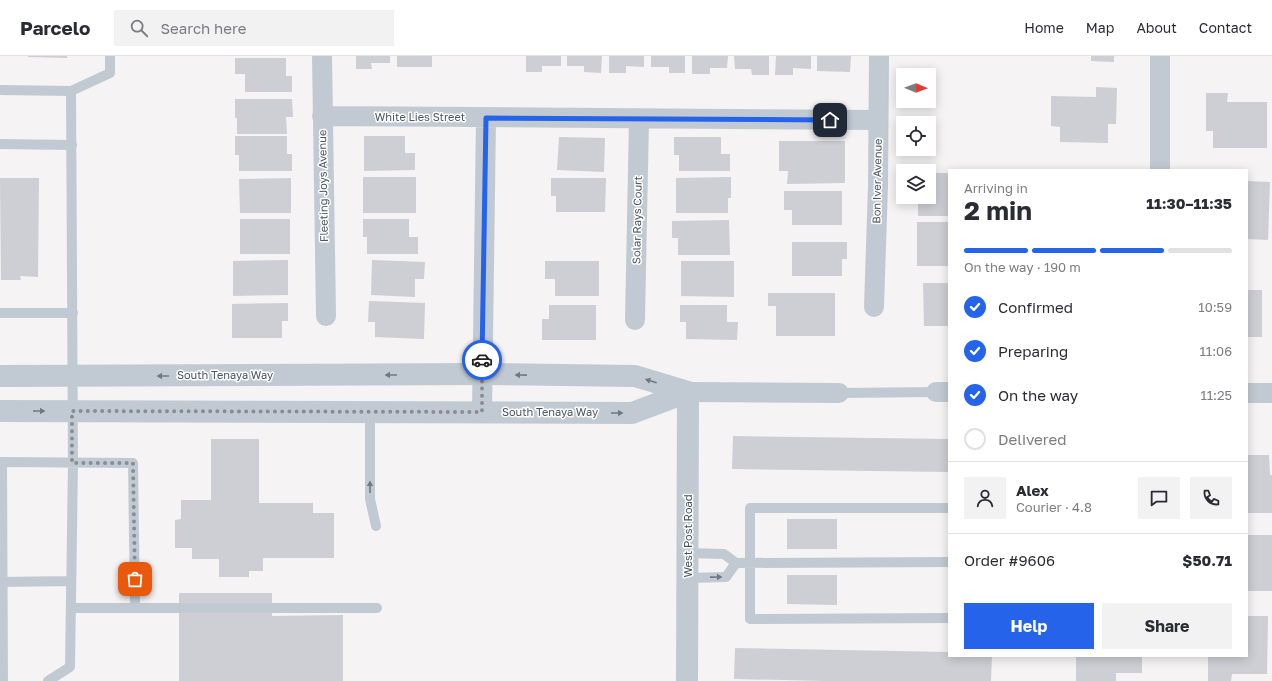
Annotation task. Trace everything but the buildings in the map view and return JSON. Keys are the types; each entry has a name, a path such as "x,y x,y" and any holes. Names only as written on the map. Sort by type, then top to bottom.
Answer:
{"street":[{"name":"Fleeting Joys Avenue","path":"322,56 326,316"},
{"name":"Bon Iver Avenue","path":"874,307 878,186 878,56"},
{"path":"1160,56 1160,169"},
{"name":"White Lies Street","path":"322,116 878,120"},
{"path":"482,412 486,118"},
{"name":"Solar Rays Court","path":"635,320 639,119"},
{"name":"South Tenaya Way","path":"0,376 482,374 635,376 688,392 839,393"},
{"name":"South Tenaya Way","path":"0,411 632,413 688,392"},
{"name":"West Post Road","path":"687,681 688,392"},
{"path":"1248,393 1272,393"}],"lane":[{"path":"0,90 71,90 110,74 110,56"},
{"path":"48,681 70,667 73,313 71,90"},
{"path":"0,144 72,145"},
{"path":"0,313 73,313"},
{"path":"839,393 942,392"},
{"path":"370,411 370,498 376,526"},
{"path":"3,681 1,462 133,463 135,608"},
{"path":"948,508 750,508 749,564 750,620 948,618"},
{"path":"688,553 724,554 736,563 749,564 948,562"},
{"path":"688,578 726,577 736,563"},
{"path":"1,582 71,581"},
{"path":"71,608 377,608"}],"way so far":[{"path":"135,579 133,463 72,463 72,411 482,412 482,360"}],"route":[{"path":"482,360 486,118 830,120"}]}
